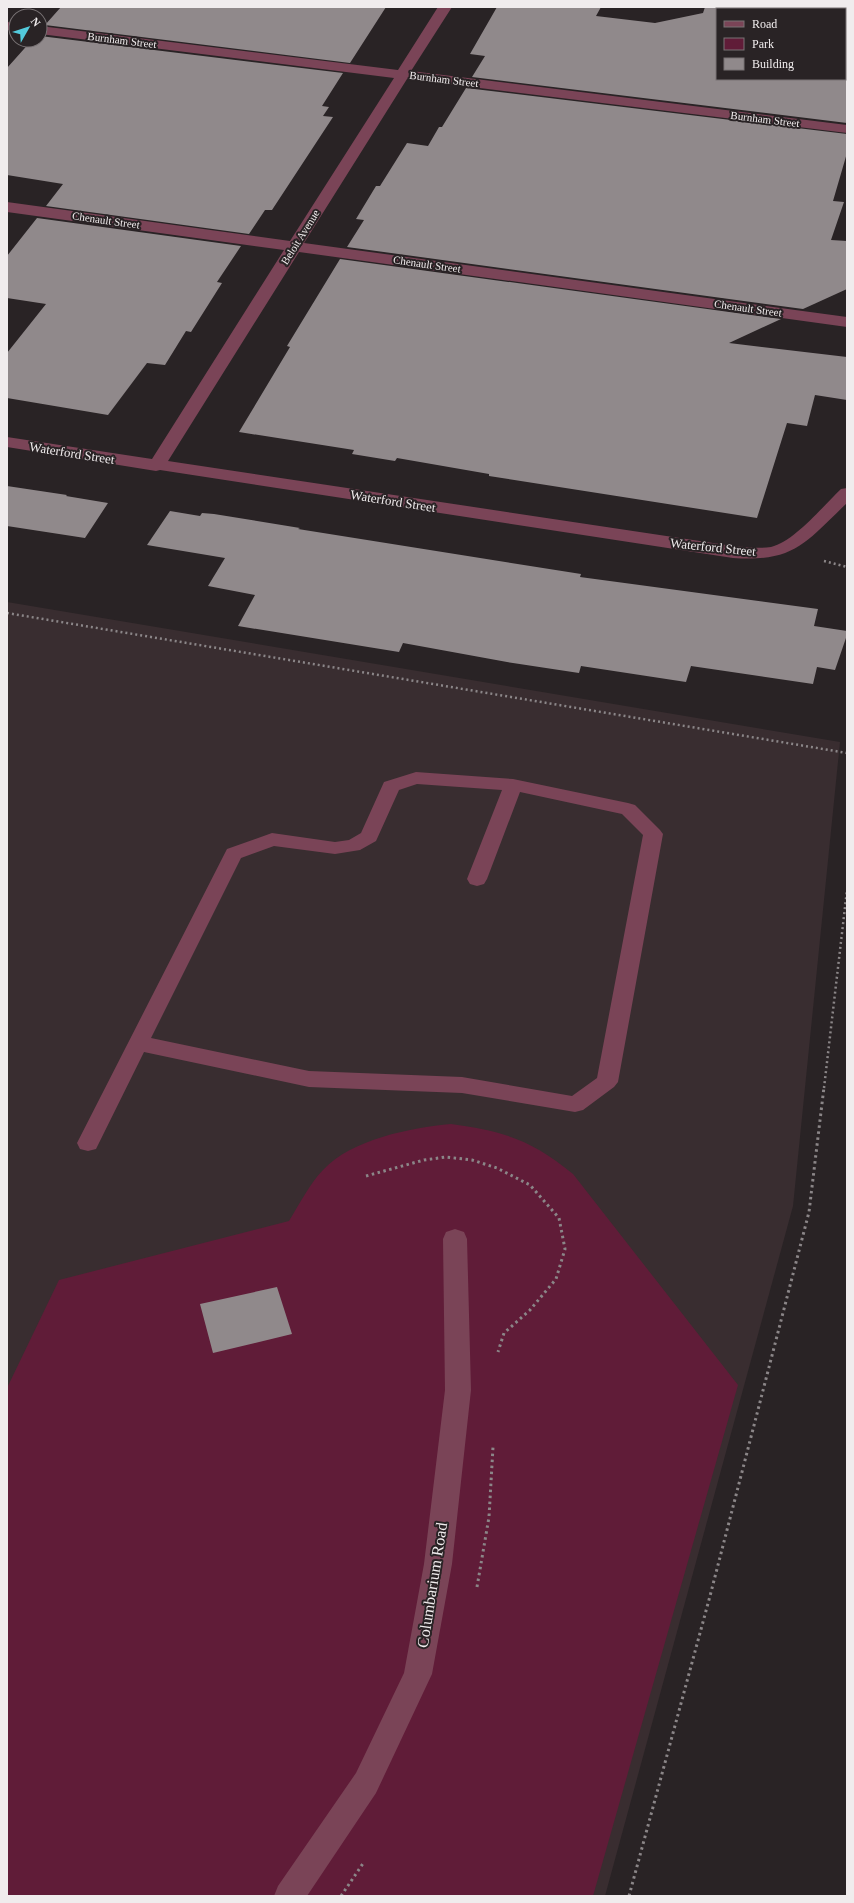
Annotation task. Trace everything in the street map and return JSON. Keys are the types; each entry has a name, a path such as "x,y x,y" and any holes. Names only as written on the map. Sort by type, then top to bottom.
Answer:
{"street":[{"name":"Beloit Avenue","path":"156,466 445,7"},
{"name":"Burnham Street","path":"48,31 847,130"},
{"name":"Chenault Street","path":"7,207 847,322"},
{"name":"Waterford Street","path":"7,442 156,466 733,552 755,554 779,550 801,535 847,493"},
{"name":"Columbarium Road","path":"289,1896 366,1783 418,1674 438,1564 458,1390 455,1239"}],"lane":[{"path":"88,1143 138,1043 234,854 272,839 334,848 353,846 369,837 391,786 416,778 512,785 628,809 653,834 607,1082 575,1104 462,1085 309,1079 138,1043"},
{"path":"477,879 512,785"}],"path":[{"path":"7,613 847,752"},
{"path":"629,1896 710,1596 809,1212 847,890"}],"shaded area":[{"path":"7,602 840,742 793,1206 605,1896 7,1896"}],"green space":[{"path":"451,1124 486,1130 516,1139 544,1153 573,1174 738,1385 593,1896 7,1896 7,1388 59,1280 289,1221 318,1175 335,1159 349,1150 382,1137 400,1132"}],"building":[{"path":"61,7 386,7 350,63 48,25 48,22"},
{"path":"497,7 601,7 596,16 655,23 703,13 705,7 847,7 847,123 472,77 485,56 470,54"},
{"path":"48,37 343,73 322,106 329,107 323,116 333,117 272,210 265,210 249,234 46,206 63,184 7,175 7,68 25,48 48,48"},
{"path":"466,88 847,134 847,153 833,201 844,202 831,240 847,241 847,289 803,309 347,247 364,220 356,219 376,186 380,186 407,143 428,146 439,127 442,127"},
{"path":"37,218 241,246 217,282 222,283 191,332 186,331 165,365 147,363 108,415 7,398 7,353 46,304 7,298 7,256"},
{"path":"340,259 781,319 729,343 847,357 847,400 815,395 807,426 787,423 757,518 489,476 489,474 397,458 395,461 352,454 354,450 239,432 290,347 287,346"},
{"path":"7,486 108,503 85,538 7,526"},
{"path":"170,511 200,516 202,513 214,514 300,528 298,529 581,574 580,577 818,609 814,626 847,631 847,635 835,670 817,667 813,684 691,666 686,682 581,666 579,673 507,662 403,643 399,652 238,626 255,595 208,586 225,558 147,545"},
{"path":"277,1287 292,1334 213,1353 200,1304"}]}
